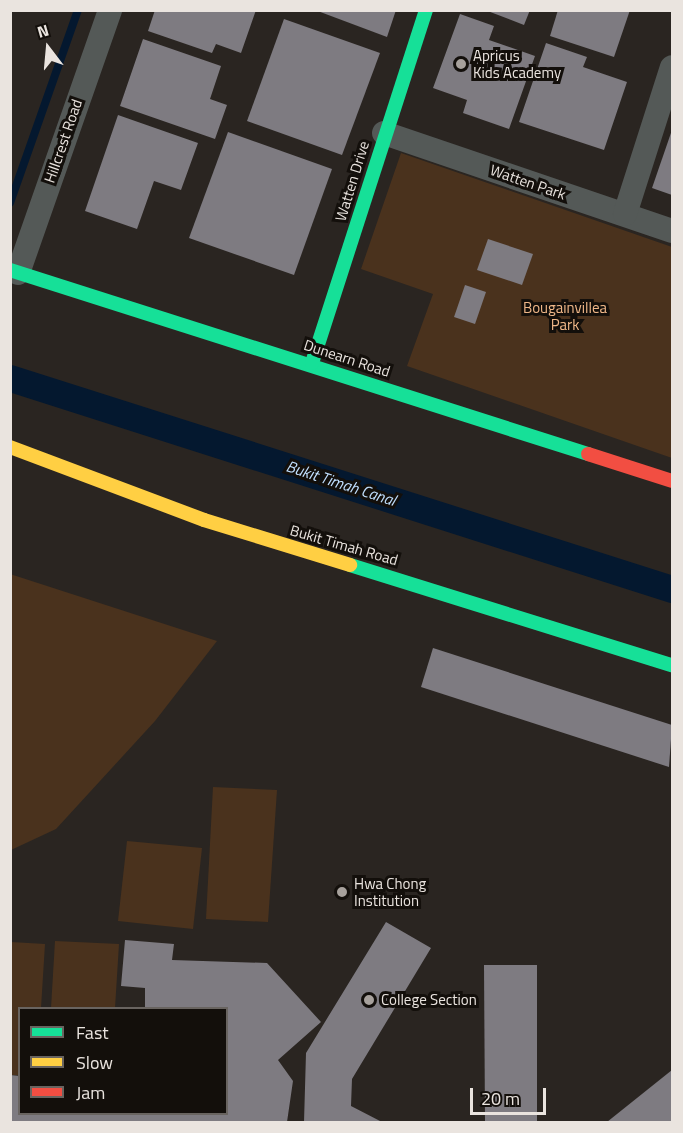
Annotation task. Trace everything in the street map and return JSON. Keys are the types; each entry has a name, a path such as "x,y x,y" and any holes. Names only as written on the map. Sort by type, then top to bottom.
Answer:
{"main road":[{"name":"Watten Drive","path":"312,363 384,133 426,10"},
{"name":"Dunearn Road","path":"14,272 312,363 672,482"},
{"name":"Bukit Timah Road","path":"10,447 204,520 672,665"}],"street":[{"name":"Hillcrest Road","path":"14,272 110,10"},
{"path":"625,214 672,67"},
{"name":"Watten Park","path":"384,133 672,231"}],"green space":[{"name":"Bougainvillea Park","path":"401,153 672,247 672,458 407,366 433,294 361,269"},
{"path":"10,574 217,641 155,721 56,829 11,850"},
{"path":"213,787 277,790 268,922 206,919"},
{"path":"127,841 202,848 193,929 118,921"},
{"path":"55,941 119,944 115,1007 51,1007"},
{"path":"11,942 45,944 41,1007 18,1007 18,1075 11,1075"}],"building":[{"path":"155,10 256,10 241,53 216,44 212,53 148,31"},
{"path":"315,10 396,10 387,37"},
{"path":"485,10 530,10 524,25"},
{"path":"558,10 630,10 614,57 550,36"},
{"path":"460,14 494,26 489,40 535,56 509,129 463,113 467,100 433,88"},
{"path":"284,19 380,53 342,155 247,121"},
{"path":"143,39 221,66 210,99 227,105 215,139 120,106"},
{"path":"546,43 587,57 583,67 627,82 604,150 519,122"},
{"path":"118,115 198,143 181,190 154,181 137,229 85,211"},
{"path":"672,130 672,195 652,188"},
{"path":"228,132 332,169 294,275 189,238"},
{"path":"488,239 533,254 522,285 477,270"},
{"path":"465,285 486,292 475,324 454,317"},
{"path":"433,648 672,725 669,767 421,687"},
{"name":"College Section","path":"386,922 431,948 352,1079 351,1106 382,1122 304,1122 306,1053"},
{"path":"125,940 174,944 172,960 267,963 321,1022 278,1060 293,1081 287,1122 10,1122 10,1075 18,1076 18,1115 228,1115 228,1007 145,1007 145,988 121,986"},
{"name":"College Section","path":"484,965 537,965 537,1122 485,1122"},
{"path":"672,1070 672,1122 607,1122"}],"waterway":[{"path":"10,203 78,10"},
{"name":"Bukit Timah Canal","path":"10,378 672,589"}],"traffic: fast":[{"path":"312,363 426,10"},
{"path":"10,270 588,454"},
{"path":"350,565 672,665"}],"traffic: slow":[{"path":"10,447 204,520 350,565"}],"traffic: jam":[{"path":"588,454 672,481"}],"place":[{"name":"Apricus Kids Academy","path":"461,64"},
{"name":"Hwa Chong Institution","path":"342,892"},
{"name":"College Section","path":"369,1000"}]}
